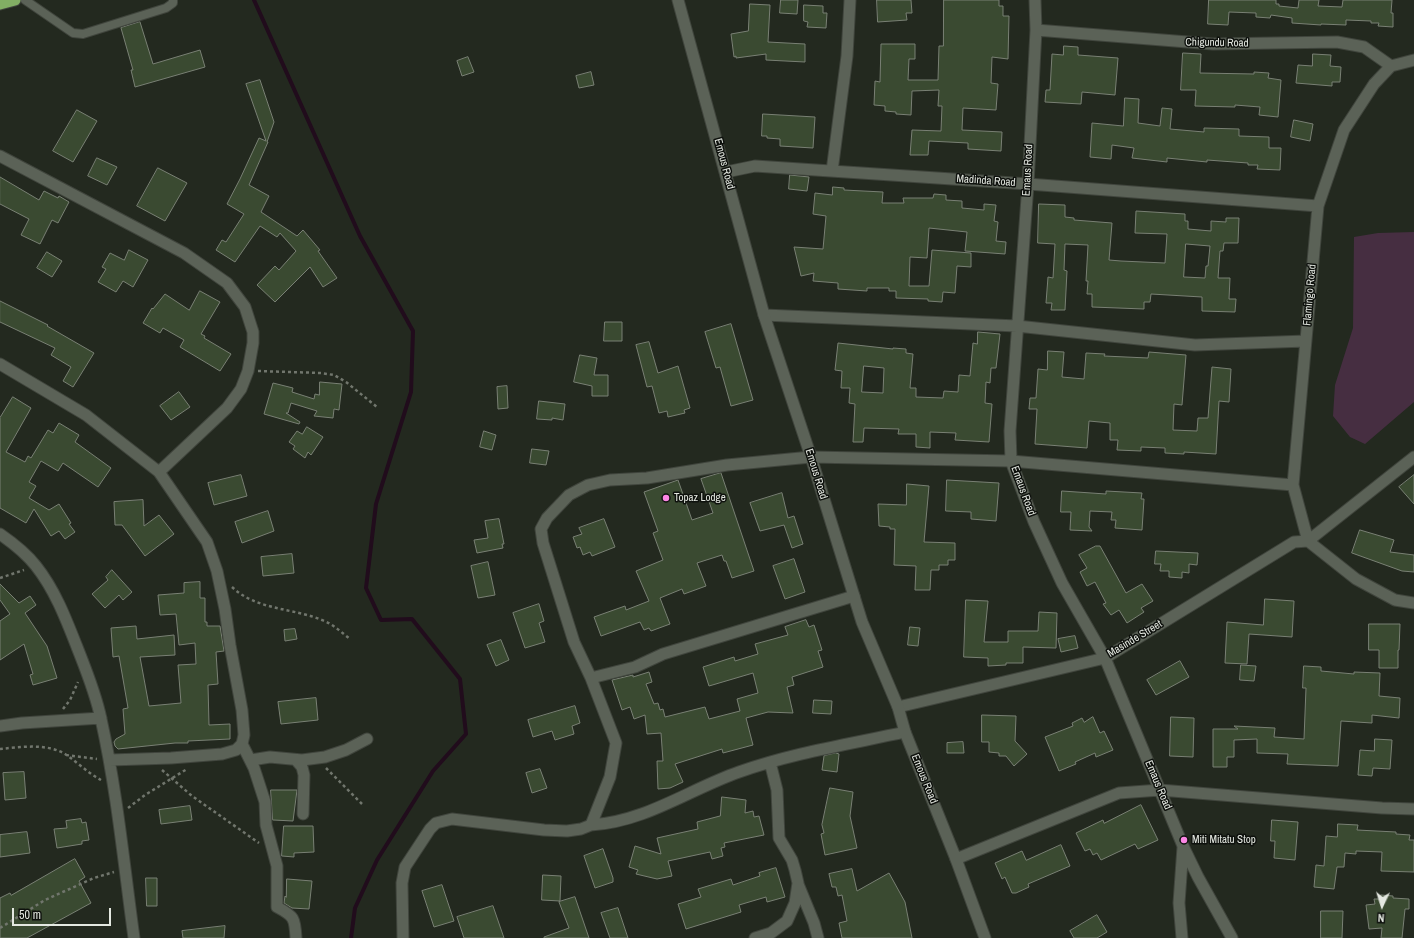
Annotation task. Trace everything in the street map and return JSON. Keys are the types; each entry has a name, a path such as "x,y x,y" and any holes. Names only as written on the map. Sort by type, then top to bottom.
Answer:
{"highway":[{"path":"0,4 15,0"}],"street":[{"name":"Emous Road","path":"678,0 764,315 811,457 862,622 898,707 905,732 956,859 985,938"},
{"path":"832,171 847,56 850,0"},
{"name":"Emaus Road","path":"1035,0 1036,30 1028,184 1010,431 1011,461 1034,522 1062,583 1105,658 1183,846 1198,877 1232,938"},
{"name":"Chigundu Road","path":"1036,30 1213,44 1337,42 1364,47 1391,66"},
{"path":"1391,66 1414,60"},
{"name":"Flamingo Road","path":"1308,541 1293,485 1318,206 1344,130 1374,84 1391,66"},
{"path":"0,156 184,254 227,284 245,307 253,332 253,342 248,371 241,389 227,408 159,472"},
{"name":"Madinda Road","path":"726,172 755,166 1028,184 1318,206"},
{"path":"764,315 1018,326 1195,345 1306,341"},
{"path":"0,364 86,415 159,472 207,542 217,571 242,710 244,735 242,744 236,750 229,753 203,756 110,760"},
{"path":"592,825 610,777 616,743 592,678 574,642 543,543 541,529 547,518 570,495 588,485 610,480 647,478 727,465 811,457 1011,461 1293,485"},
{"name":"Masinde Street","path":"898,707 1105,658 1294,542 1308,541 1414,457"},
{"path":"0,534 18,547 36,566 54,591 69,625 84,666 101,718 110,760 134,938"},
{"path":"1308,541 1356,579 1395,600 1414,604"},
{"path":"592,678 635,667 663,654 854,596"},
{"path":"0,726 22,723 101,718"},
{"path":"403,938 402,884 405,867 430,829 436,823 452,819 544,830 567,831 581,829 592,825 614,823 634,818 738,772 770,762 905,732"},
{"path":"251,760 270,757 296,760 325,757 346,750 367,739"},
{"path":"242,744 251,760 265,802 266,825 276,866 277,907 288,912 292,918 296,938"},
{"path":"296,760 302,767 304,775 303,814"},
{"path":"770,762 777,790 779,838 795,870 798,883 814,923 818,938"},
{"path":"956,859 1119,793 1160,790 1414,809"},
{"path":"1182,938 1179,903 1183,846"},
{"path":"755,938 771,933 787,921 795,903 798,883"}],"lane":[{"path":"25,0 73,33 83,34 166,8 173,3 173,0"}],"path":[{"path":"248,371 334,374 377,407"},
{"path":"0,578 36,566"},
{"path":"217,571 246,598 321,619 350,639"},
{"path":"51,722 70,700 84,666"},
{"path":"0,749 36,747 47,748 66,755 110,760"},
{"path":"66,755 93,776 113,787"},
{"path":"117,816 145,795 186,770 203,756"},
{"path":"313,759 332,774 362,804"},
{"path":"171,779 229,823 255,841 273,850"},
{"path":"0,928 45,900 94,878 124,870"}],"shaded area":[{"path":"1414,232 1414,402 1365,444 1350,437 1333,416 1335,385 1353,328 1354,237 1378,233"}],"building":[{"path":"781,0 798,0 797,14 780,13"},
{"path":"877,0 911,0 912,13 906,13 907,20 878,22"},
{"path":"944,0 999,0 999,6 1003,6 1003,16 1009,16 1008,59 992,57 991,83 998,84 996,110 963,108 962,130 1002,132 1001,151 968,149 968,143 929,141 928,155 910,155 912,130 941,131 942,106 938,106 939,90 912,91 911,115 896,114 896,112 885,111 885,106 874,105 875,81 880,82 881,44 915,44 915,59 909,59 908,80 938,80 939,46 943,46"},
{"path":"1209,0 1276,0 1276,4 1279,4 1279,6 1298,8 1299,0 1319,0 1318,6 1342,7 1343,0 1392,0 1391,13 1393,13 1393,27 1378,26 1379,23 1371,23 1371,21 1346,20 1346,25 1292,23 1292,18 1271,15 1270,18 1256,17 1256,13 1229,12 1228,25 1208,24"},
{"path":"750,4 770,5 768,42 805,44 805,62 766,60 766,54 734,57 731,34 748,31"},
{"path":"804,5 823,6 823,13 827,13 826,28 807,27 808,22 804,21"},
{"path":"140,22 153,64 200,50 205,67 135,87 131,70 133,70 121,28"},
{"path":"1064,46 1078,47 1078,55 1118,58 1115,95 1082,92 1081,104 1045,102 1046,90 1050,90 1052,54 1063,55"},
{"path":"1183,53 1201,54 1200,73 1269,73 1268,78 1281,80 1278,117 1259,115 1260,107 1235,105 1235,107 1195,106 1196,90 1181,90"},
{"path":"1313,54 1331,55 1330,66 1341,67 1340,82 1332,82 1332,86 1296,83 1298,65 1312,66"},
{"path":"468,57 474,72 462,76 457,61"},
{"path":"591,72 594,85 579,88 576,76"},
{"path":"260,80 274,122 268,142 249,185 269,196 261,212 297,236 303,230 320,250 318,251 337,278 323,287 310,267 275,302 257,285 275,266 279,270 296,251 280,233 277,237 260,226 235,262 216,250 222,240 226,242 244,214 227,204 259,138 266,141 246,84"},
{"path":"1125,98 1139,99 1138,123 1160,126 1162,108 1172,109 1170,129 1204,132 1204,128 1239,129 1239,136 1269,137 1269,148 1281,148 1280,170 1257,169 1258,165 1248,165 1248,163 1207,160 1207,162 1167,158 1167,162 1132,158 1134,148 1112,145 1111,159 1090,157 1092,123 1123,126"},
{"path":"77,110 97,121 73,162 53,151"},
{"path":"763,114 815,117 813,148 780,146 780,139 762,136"},
{"path":"1294,120 1313,124 1310,141 1291,137"},
{"path":"97,158 117,167 107,185 88,176"},
{"path":"158,168 187,183 165,221 137,206"},
{"path":"790,175 809,177 807,191 789,189"},
{"path":"0,177 39,200 44,191 58,198 59,196 69,202 58,223 52,220 40,244 21,235 29,219 0,204"},
{"path":"833,187 844,188 844,190 883,192 882,203 904,203 903,198 933,198 934,194 946,195 946,200 962,201 962,208 984,210 984,204 996,205 994,221 998,222 996,241 1006,242 1005,254 965,251 967,232 929,228 927,258 910,257 909,286 929,286 932,250 971,253 971,267 957,266 955,293 943,292 942,302 928,301 928,299 896,298 896,291 889,291 889,288 867,288 867,291 838,289 838,283 813,281 814,273 801,276 794,247 823,249 826,216 813,214 815,193 832,195"},
{"path":"1039,204 1065,205 1065,217 1074,218 1074,220 1112,223 1109,260 1121,261 1165,263 1167,234 1135,233 1136,211 1185,214 1185,221 1188,221 1188,229 1211,231 1211,221 1226,222 1226,218 1239,218 1238,243 1224,243 1223,251 1220,251 1218,278 1230,278 1229,299 1236,299 1235,312 1202,311 1202,297 1151,294 1150,302 1144,302 1144,309 1092,307 1092,294 1087,294 1088,281 1086,281 1088,245 1065,244 1064,270 1067,271 1065,310 1051,310 1052,303 1046,303 1048,277 1053,278 1055,244 1038,243","holes":["1186,244 1210,246 1205,278 1184,277"]},
{"path":"129,250 148,260 133,287 123,281 116,292 98,282 106,269 102,267 110,253 124,260"},
{"path":"47,252 62,261 52,277 37,268"},
{"path":"200,291 220,302 201,334 205,336 204,338 231,354 220,371 180,347 184,340 163,328 160,333 143,323 152,308 153,309 165,294 189,310"},
{"path":"0,301 48,325 47,326 94,353 73,387 63,381 71,367 51,355 55,348 0,322"},
{"path":"605,322 622,322 622,341 604,341"},
{"path":"731,324 753,400 731,406 720,367 716,368 705,332"},
{"path":"978,332 1000,334 996,368 991,368 990,383 986,382 985,403 992,404 989,442 955,440 956,433 930,432 930,448 916,447 916,434 898,434 899,429 864,428 863,442 853,442 855,404 849,403 850,388 841,388 842,371 835,370 838,343 906,349 906,353 913,354 910,388 916,388 916,397 943,398 944,391 958,392 959,375 970,376 973,343 977,344","holes":["864,366 884,368 883,393 862,392"]},
{"path":"649,342 658,373 678,366 690,408 684,410 685,413 668,417 667,411 659,413 652,386 647,387 636,345"},
{"path":"1048,351 1064,352 1062,377 1084,379 1086,353 1105,354 1104,356 1148,358 1149,352 1186,355 1182,405 1174,404 1173,430 1197,431 1198,418 1208,418 1212,367 1231,369 1229,402 1219,401 1216,454 1184,452 1184,454 1165,453 1165,448 1141,447 1141,451 1117,450 1118,440 1110,440 1110,423 1089,421 1087,448 1035,444 1037,409 1029,409 1030,398 1036,398 1038,369 1047,370"},
{"path":"580,355 597,358 594,375 608,375 608,396 592,396 592,386 574,382"},
{"path":"320,382 342,384 339,410 334,409 333,418 314,416 317,411 291,403 288,413 286,413 300,422 299,424 264,414 273,383 293,388 292,392 314,399 315,394 319,395"},
{"path":"507,386 508,408 498,409 497,387"},
{"path":"179,392 190,407 171,420 160,406"},
{"path":"13,397 31,408 6,452 25,462 28,456 31,458 48,430 53,433 59,423 79,435 75,442 111,468 98,487 63,463 58,471 41,461 29,482 36,486 29,498 49,510 59,504 71,523 69,524 75,532 65,539 59,531 51,536 34,509 26,523 0,508 0,418"},
{"path":"539,401 565,404 563,420 552,418 552,420 537,419"},
{"path":"307,427 323,437 311,455 308,452 305,458 293,449 295,446 289,442 297,431 302,434"},
{"path":"484,431 496,435 492,450 480,447"},
{"path":"532,449 549,451 546,465 530,463"},
{"path":"721,473 754,571 732,578 726,561 724,561 722,555 697,563 706,586 684,594 682,589 660,598 670,624 651,631 649,628 644,630 640,622 601,636 594,617 625,606 626,610 649,601 636,571 663,560 653,533 658,531 644,492 678,480 692,520 713,513 701,479"},
{"path":"241,475 247,496 214,505 208,483"},
{"path":"1414,475 1414,504 1399,487"},
{"path":"947,480 999,483 996,521 971,519 971,512 946,511"},
{"path":"907,484 929,486 924,542 955,543 955,560 948,560 948,565 939,565 939,570 931,570 930,590 915,590 916,566 894,565 895,529 879,526 878,504 906,505"},
{"path":"1062,491 1106,494 1106,491 1142,493 1141,499 1144,499 1142,530 1115,528 1116,520 1111,520 1112,512 1090,511 1089,527 1092,531 1070,530 1071,512 1061,512"},
{"path":"782,493 788,518 794,516 803,544 792,548 784,525 760,531 750,503"},
{"path":"143,500 144,526 159,515 174,534 145,556 122,525 115,525 114,502"},
{"path":"268,511 274,531 242,543 235,522"},
{"path":"499,519 504,544 502,544 503,548 477,553 474,540 488,538 485,521"},
{"path":"604,519 615,547 592,556 590,552 583,555 580,547 577,548 573,537 582,534 579,528"},
{"path":"1360,530 1394,540 1390,552 1414,555 1414,572 1402,571 1352,553"},
{"path":"1096,546 1100,546 1126,593 1142,584 1153,601 1141,608 1144,612 1127,623 1119,610 1111,615 1103,604 1106,603 1095,582 1087,586 1080,572 1087,568 1079,555"},
{"path":"1156,551 1198,553 1197,565 1189,564 1189,573 1182,572 1182,578 1169,577 1169,571 1160,571 1161,564 1155,564"},
{"path":"292,554 294,573 263,576 261,557"},
{"path":"794,559 805,592 785,599 773,566"},
{"path":"488,562 495,595 478,598 471,566"},
{"path":"112,570 132,592 123,600 119,595 105,608 92,594 108,580 106,577"},
{"path":"200,582 200,598 205,598 205,622 207,622 207,626 220,626 224,651 216,652 218,684 208,685 209,725 230,724 230,739 188,741 188,743 118,749 114,742 116,739 125,734 123,709 128,708 119,656 113,657 111,628 136,626 137,639 174,635 175,655 140,657 149,706 181,703 178,665 196,664 195,643 179,645 176,614 160,615 158,595 184,593 184,583"},
{"path":"0,584 19,603 30,596 36,605 25,613 47,646 57,678 33,685 30,675 33,674 24,644 0,660 0,621 10,614 0,600"},
{"path":"1265,599 1294,601 1292,637 1249,634 1247,664 1225,663 1227,622 1263,625"},
{"path":"966,600 988,601 984,642 1008,642 1008,631 1038,631 1039,612 1057,613 1056,648 1023,647 1023,663 1006,663 1006,665 988,666 988,658 964,657"},
{"path":"539,604 544,621 539,623 545,642 525,648 513,613"},
{"path":"806,620 809,627 814,625 822,650 818,651 823,667 792,677 794,685 787,687 793,713 768,712 746,718 753,745 723,753 722,749 675,764 683,782 670,788 658,789 657,761 663,761 661,733 647,734 645,715 634,719 630,707 622,710 612,680 633,675 633,677 649,672 652,682 646,684 654,704 658,703 660,710 663,709 665,717 705,707 709,719 740,711 737,699 758,693 753,673 709,686 703,667 734,657 735,661 758,654 755,644 788,635 785,627"},
{"path":"1369,624 1400,624 1398,668 1379,668 1379,650 1369,650"},
{"path":"910,627 920,628 918,646 908,645"},
{"path":"295,629 297,639 285,641 284,630"},
{"path":"1075,636 1078,648 1061,652 1058,639"},
{"path":"501,640 509,660 496,666 487,645"},
{"path":"1180,661 1189,677 1156,695 1147,680"},
{"path":"1241,665 1256,666 1254,681 1240,680"},
{"path":"1304,666 1321,667 1321,671 1354,674 1354,672 1380,673 1379,696 1400,698 1399,718 1372,715 1372,723 1341,721 1338,766 1287,764 1288,754 1257,753 1257,739 1234,740 1234,757 1227,757 1227,767 1213,767 1213,729 1238,729 1234,726 1275,728 1274,737 1304,739 1306,688 1303,688"},
{"path":"316,698 318,720 281,724 278,702"},
{"path":"814,700 832,701 831,714 813,713"},
{"path":"575,706 580,723 572,726 574,734 555,740 552,731 533,737 528,720"},
{"path":"982,715 1016,716 1015,741 1027,754 1014,766 1006,756 999,756 999,753 989,752 989,742 982,742"},
{"path":"1093,717 1100,733 1104,731 1113,750 1096,757 1095,753 1075,762 1076,764 1059,771 1045,737 1073,726 1072,723 1082,718 1084,722"},
{"path":"1171,717 1194,718 1193,757 1170,756"},
{"path":"1375,739 1392,740 1390,769 1373,768 1372,776 1358,775 1360,750 1374,751"},
{"path":"963,742 964,753 947,753 947,743"},
{"path":"836,753 839,754 837,772 822,770 824,756"},
{"path":"540,769 547,788 532,793 526,773"},
{"path":"24,772 26,798 5,800 3,773"},
{"path":"830,788 853,792 850,816 857,848 825,855 821,834 824,833 822,825"},
{"path":"271,790 297,790 293,821 273,820"},
{"path":"722,797 746,800 745,813 753,811 754,817 759,816 764,835 724,843 725,847 721,848 723,856 712,859 710,852 668,861 672,876 657,879 636,874 638,870 629,867 635,846 661,854 657,838 698,829 697,822 720,816"},
{"path":"1141,805 1158,840 1138,849 1135,844 1101,860 1097,853 1093,855 1090,849 1085,851 1076,833 1103,820 1104,823"},
{"path":"190,806 192,820 161,824 159,810"},
{"path":"81,819 82,823 86,822 89,840 82,841 82,844 57,848 54,829 67,828 66,821"},
{"path":"1272,820 1298,822 1295,860 1274,858 1275,841 1271,841"},
{"path":"1338,824 1358,825 1357,830 1396,832 1396,834 1410,835 1409,840 1414,840 1414,872 1381,871 1382,852 1356,851 1356,854 1345,853 1344,867 1337,867 1334,889 1314,887 1316,865 1324,866 1326,836 1337,837"},
{"path":"284,826 313,826 314,852 294,853 294,857 282,856"},
{"path":"27,832 30,853 0,857 0,835"},
{"path":"1061,845 1070,866 1028,884 1029,887 1016,893 1012,893 1005,877 1002,879 995,863 1022,851 1026,860"},
{"path":"603,849 613,882 595,888 584,856"},
{"path":"75,859 85,877 79,881 91,903 27,938 0,938 0,898 10,893 11,895"},
{"path":"776,868 785,897 767,902 766,897 739,905 741,912 686,929 678,904 701,897 698,889 731,879 733,885 760,876 759,873"},
{"path":"852,869 857,891 889,873 905,902 912,938 842,938 839,923 847,921 842,895 838,896 836,887 832,887 829,874"},
{"path":"543,875 561,876 560,901 542,900"},
{"path":"146,878 157,878 157,906 147,906"},
{"path":"287,879 312,881 309,909 292,908 284,903 285,896 286,897"},
{"path":"442,885 454,921 434,927 422,891"},
{"path":"1381,895 1393,896 1393,898 1409,899 1409,909 1405,909 1402,938 1381,938 1382,928 1369,929 1366,905 1375,904 1374,899 1381,899"},
{"path":"575,897 589,938 544,938 569,928 559,902"},
{"path":"493,906 504,938 464,938 457,917"},
{"path":"618,908 628,938 610,938 601,913"},
{"path":"1321,911 1343,911 1342,938 1321,938"},
{"path":"1097,915 1107,932 1097,938 1074,938 1070,931"},
{"path":"225,926 224,938 183,938 182,931"}],"waterway":[{"path":"254,0 360,236 413,331 411,392 376,504 366,588 381,620 412,619 460,679 466,734 433,771 377,860 355,908 351,938"}],"place":[{"name":"Topaz Lodge","path":"666,498"},
{"name":"Miti Mitatu Stop","path":"1184,840"}]}
